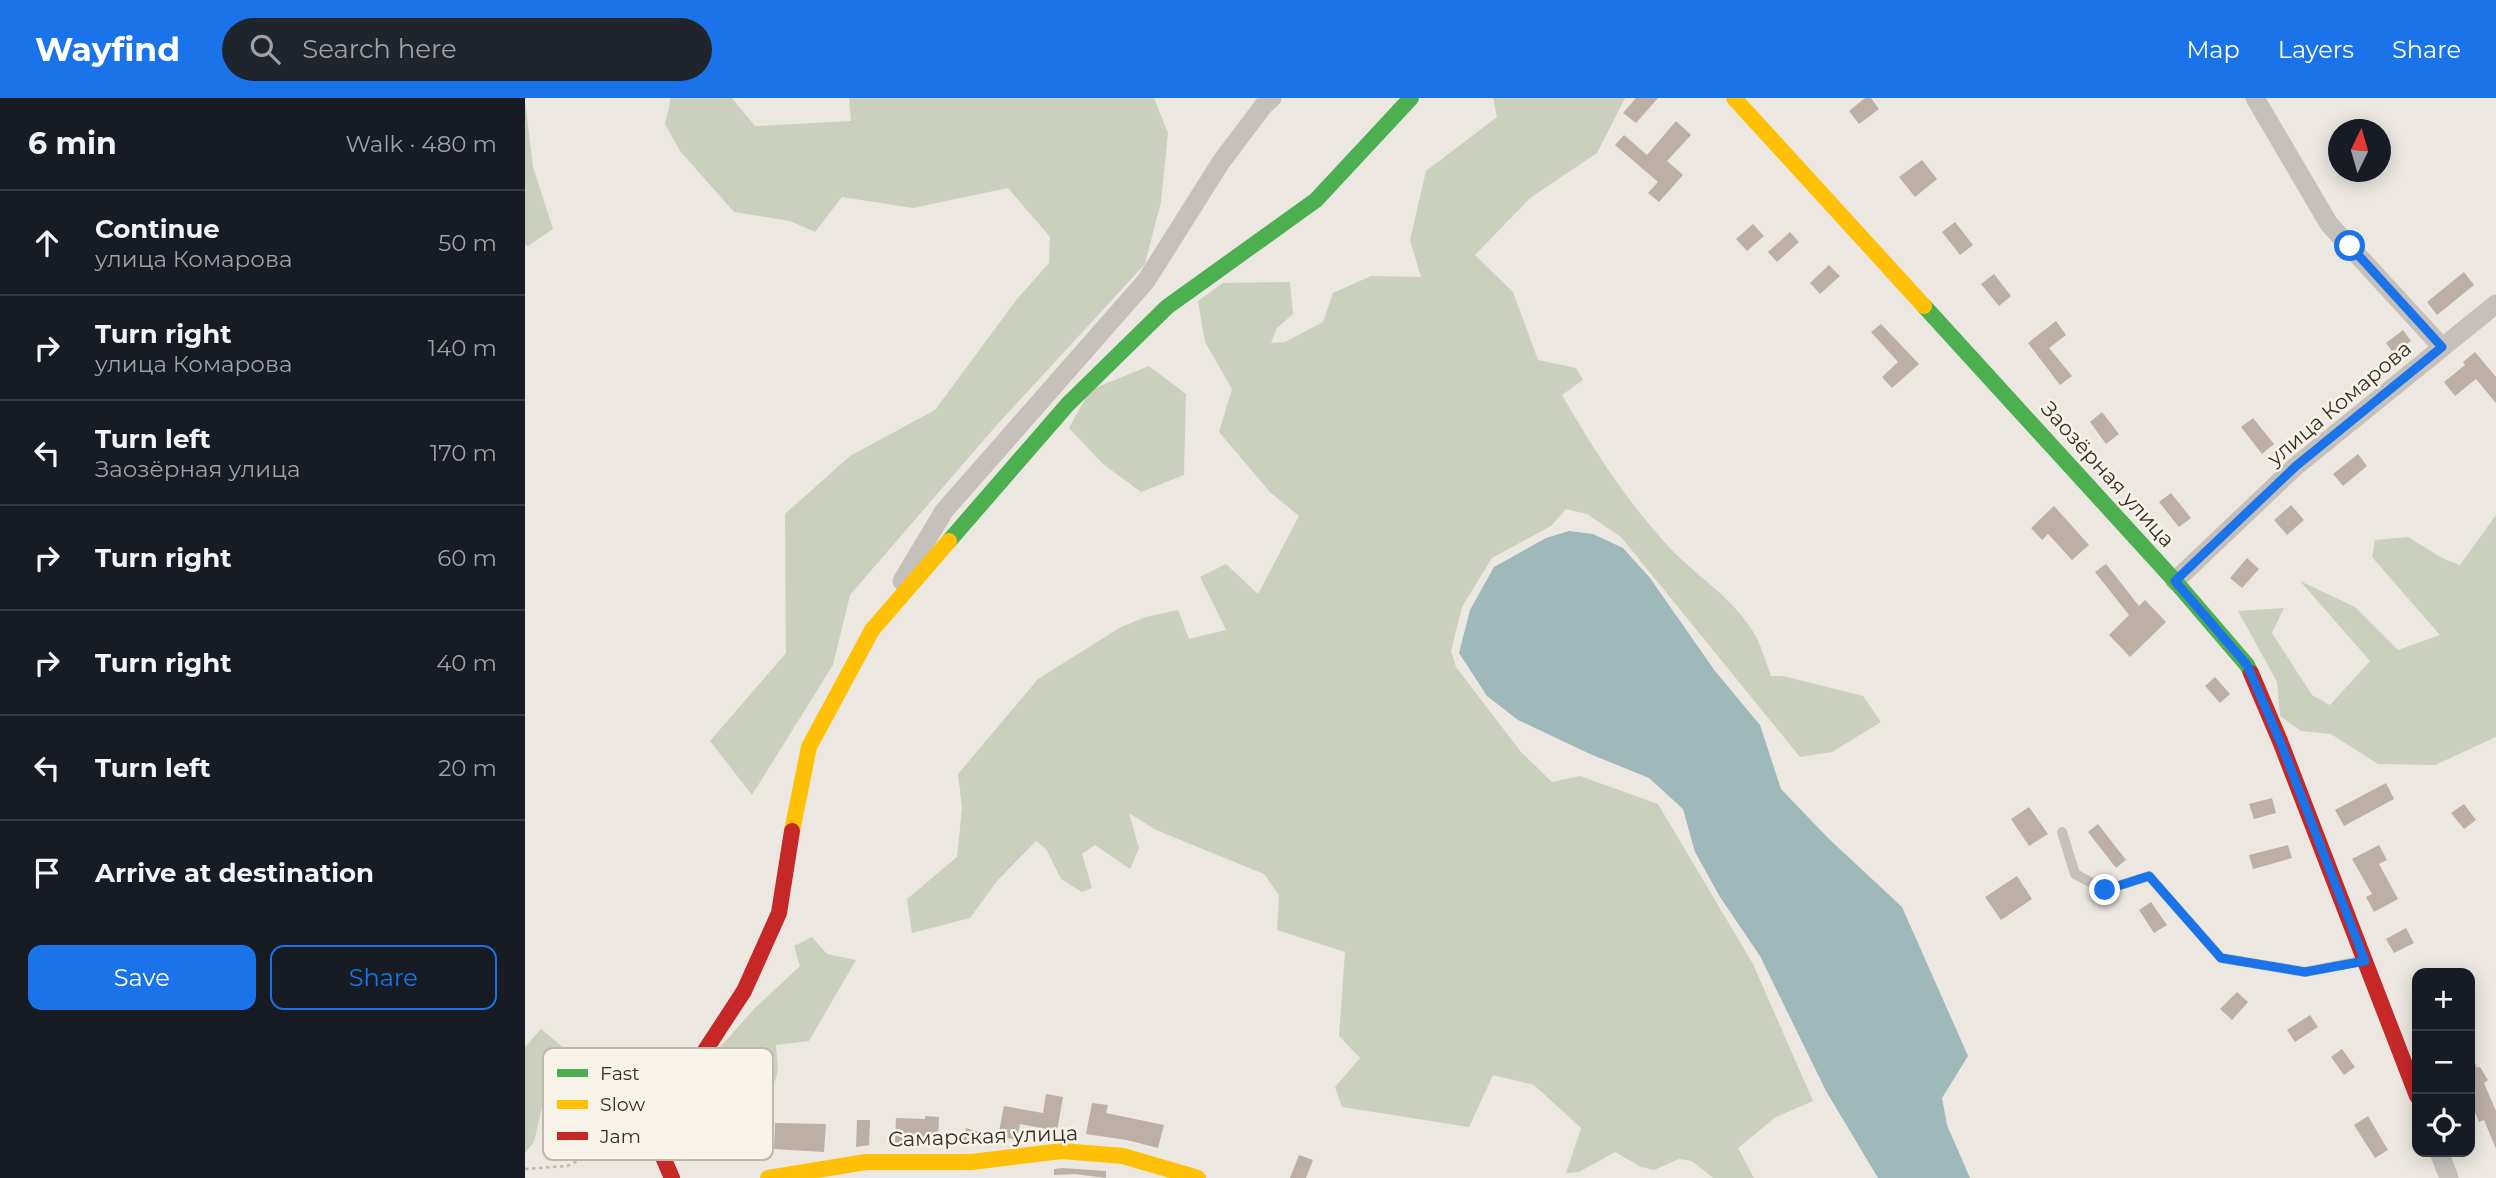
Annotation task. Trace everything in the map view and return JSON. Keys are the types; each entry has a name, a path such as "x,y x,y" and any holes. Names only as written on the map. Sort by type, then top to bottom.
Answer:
{"street":[{"path":"707,1048 744,991 779,913 795,812 809,747 872,630 944,511 1146,281 1221,162 1272,98"},
{"path":"872,630 1068,404 1167,307 1316,200 1411,98"},
{"name":"Заозёрная улица","path":"1734,98 2175,581 2247,665 2285,754 2416,1094"},
{"name":"улица Комарова","path":"2255,98 2329,223 2442,347"},
{"name":"улица Комарова","path":"2175,581 2296,466 2496,304"},
{"name":"Самарская улица","path":"768,1178 866,1162 971,1162 1062,1151 1123,1156 1198,1178"},
{"path":"2441,1157 2449,1178"},
{"path":"664,1160 672,1178"}],"lane":[{"path":"2062,832 2075,874 2105,890 2149,876 2221,958 2305,972 2365,961"}],"path":[{"path":"525,1168 567,1166 581,1160"}],"green space":[{"path":"671,98 732,98 755,126 851,121 849,98 1154,98 1168,133 1161,202 1145,264 995,427 850,595 833,665 752,795 710,741 786,653 785,514 850,456 935,410 1017,299 1049,263 1050,237 1008,188 913,208 842,197 815,232 790,221 734,212 680,151 665,124"},
{"path":"1493,98 1625,98 1597,153 1530,198 1475,255 1513,292 1538,360 1576,368 1583,380 1562,395 1586,435 1625,494 1654,530 1742,616 1757,638 1771,676 1783,676 1863,696 1881,722 1832,752 1800,757 1621,537 1587,514 1566,509 1551,526 1492,558 1462,607 1451,651 1456,667 1521,752 1552,782 1580,776 1658,804 1753,964 1813,1101 1776,1117 1738,1148 1754,1178 1713,1178 1692,1161 1679,1159 1654,1170 1641,1167 1615,1152 1579,1172 1566,1173 1581,1128 1534,1085 1493,1075 1469,1127 1342,1107 1335,1087 1360,1058 1339,1036 1345,952 1277,930 1279,895 1264,874 1156,830 1129,813 1139,848 1130,869 1095,845 1082,854 1092,888 1082,892 1061,879 1046,849 1036,841 997,881 970,918 912,933 907,899 957,857 962,808 958,774 1038,679 1121,627 1146,617 1178,610 1189,639 1226,630 1200,577 1226,564 1258,594 1299,516 1270,492 1219,432 1232,389 1205,342 1198,301 1223,283 1290,282 1293,314 1277,328 1271,343 1285,342 1323,322 1333,293 1371,276 1421,277 1410,240 1426,171 1497,117"},
{"path":"525,100 533,167 553,229 528,246 525,245"},
{"path":"1149,366 1186,394 1184,475 1141,492 1103,464 1069,428 1090,390"},
{"path":"2496,515 2496,737 2435,765 2378,764 2331,734 2301,731 2280,716 2277,682 2238,611 2284,608 2272,633 2312,695 2330,705 2370,661 2300,581 2355,607 2398,650 2440,635 2372,557 2375,540 2408,537 2442,558 2460,565"},
{"path":"812,937 827,954 856,960 809,1041 776,1045 778,1071 773,1087 773,1048 719,1048 755,1008 800,966 794,946"},
{"path":"541,1029 564,1048 543,1048 543,1103 534,1142 525,1153 525,1047"}],"water":[{"path":"1569,531 1593,534 1623,548 1650,578 1715,671 1760,725 1781,789 1828,838 1902,907 1968,1056 1942,1098 1947,1125 1970,1178 1878,1178 1826,1091 1760,956 1720,897 1695,852 1683,809 1649,778 1518,720 1487,696 1459,653 1470,610 1494,567 1546,538"}],"building":[{"path":"1636,98 1658,98 1636,123 1623,113"},
{"path":"1865,98 1871,98 1879,109 1859,124 1849,111"},
{"path":"1676,121 1691,135 1667,161 1683,175 1659,202 1648,193 1658,182 1615,145 1624,135 1647,155"},
{"path":"1922,160 1937,179 1915,197 1899,177"},
{"path":"1955,222 1973,245 1960,255 1942,232"},
{"path":"1753,224 1764,236 1747,251 1736,239"},
{"path":"1790,232 1799,242 1777,262 1768,252"},
{"path":"1829,265 1840,276 1820,294 1810,283"},
{"path":"2464,272 2474,285 2437,315 2427,302"},
{"path":"1994,274 2011,296 1999,306 1981,284"},
{"path":"2056,321 2066,335 2049,348 2072,376 2060,385 2028,343"},
{"path":"1881,324 1919,364 1892,388 1882,377 1898,362 1871,332"},
{"path":"2403,330 2411,341 2394,354 2386,343"},
{"path":"2475,352 2496,377 2496,403 2476,379 2455,396 2444,382 2465,365 2463,362"},
{"path":"2102,412 2119,434 2106,444 2090,422"},
{"path":"2253,418 2274,444 2262,454 2241,427"},
{"path":"2358,454 2367,466 2343,486 2333,474"},
{"path":"2171,493 2191,518 2179,527 2159,502"},
{"path":"2291,505 2304,520 2287,535 2274,520"},
{"path":"2054,506 2089,545 2072,560 2048,534 2042,540 2031,528"},
{"path":"2247,558 2259,569 2242,588 2230,578"},
{"path":"2106,564 2139,606 2145,600 2166,622 2130,657 2109,635 2129,615 2095,572"},
{"path":"2215,677 2230,694 2220,703 2205,686"},
{"path":"2386,783 2394,799 2344,826 2335,810"},
{"path":"2272,798 2276,813 2254,819 2249,804"},
{"path":"2464,804 2476,820 2464,829 2451,813"},
{"path":"2029,807 2048,834 2029,846 2011,819"},
{"path":"2098,824 2126,860 2116,868 2088,832"},
{"path":"2288,845 2292,858 2253,869 2249,855"},
{"path":"2379,845 2387,860 2379,864 2398,899 2374,912 2366,897 2372,894 2352,859"},
{"path":"2017,876 2032,899 2001,920 1985,897"},
{"path":"2151,902 2167,925 2154,933 2139,910"},
{"path":"2406,928 2414,943 2394,953 2386,939"},
{"path":"2237,992 2248,1002 2232,1020 2220,1009"},
{"path":"2310,1015 2318,1027 2295,1042 2287,1030"},
{"path":"2342,1049 2355,1067 2344,1075 2331,1057"},
{"path":"2475,1063 2488,1080 2484,1083 2496,1111 2496,1149 2484,1120 2479,1122 2475,1112"},
{"path":"1046,1094 1063,1097 1057,1131 1020,1124 1017,1140 998,1136 1004,1106 1043,1113"},
{"path":"1092,1103 1108,1105 1106,1113 1164,1125 1158,1148 1086,1134"},
{"path":"925,1116 939,1117 938,1145 895,1145 896,1118 925,1119"},
{"path":"2368,1116 2388,1150 2375,1158 2354,1125"},
{"path":"857,1120 870,1120 869,1145 856,1147"},
{"path":"775,1123 826,1124 824,1152 774,1149"},
{"path":"966,1128 979,1132 975,1145 961,1145"},
{"path":"1299,1155 1313,1160 1306,1178 1290,1178"},
{"path":"1054,1169 1106,1171 1106,1178 1075,1174 1054,1175"}],"traffic: fast":[{"path":"949,541 1068,404 1167,307 1316,200 1411,98"},
{"path":"1924,306 2175,581 2251,673"}],"traffic: slow":[{"path":"1734,98 1924,306"},
{"path":"792,831 809,747 872,630 949,541"},
{"path":"768,1178 866,1162 971,1162 1062,1151 1123,1156 1198,1178"}],"traffic: jam":[{"path":"2251,673 2280,741 2416,1094"},
{"path":"707,1048 744,991 779,913 792,831"},
{"path":"664,1160 672,1178"}],"route":[{"path":"2105,890 2149,876 2221,958 2305,972 2365,961 2280,741 2247,665 2175,581 2296,466 2442,347 2350,246"}]}
